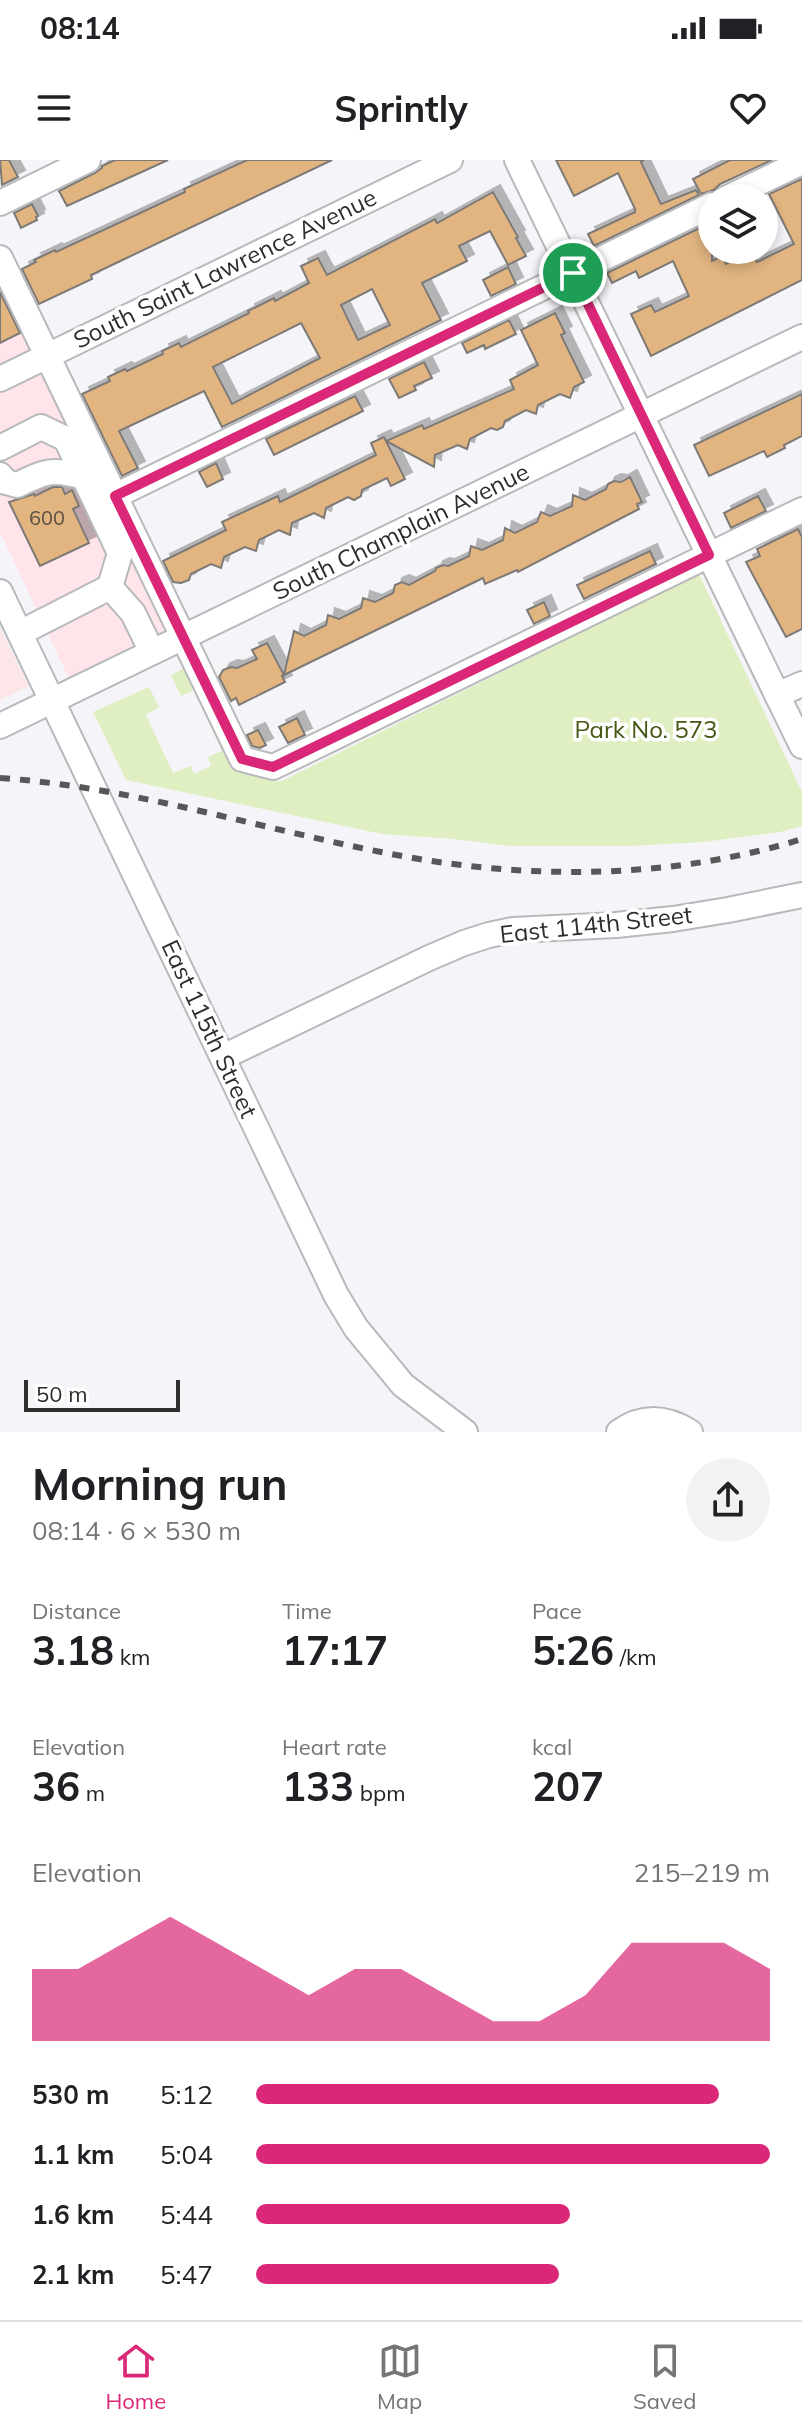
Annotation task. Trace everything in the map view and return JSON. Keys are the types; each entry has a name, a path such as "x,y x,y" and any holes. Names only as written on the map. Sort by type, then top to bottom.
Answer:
{"street":[{"path":"0,203 88,160"},
{"name":"South Saint Lawrence Avenue","path":"0,379 450,160"},
{"path":"517,160 802,746"},
{"path":"756,184 802,162"},
{"path":"115,496 698,212"},
{"path":"0,258 242,759 273,767 802,510"},
{"name":"South Champlain Avenue","path":"0,726 802,337"},
{"path":"0,448 41,427 66,439 120,553 110,587 20,633"},
{"path":"0,475 6,482 17,485 39,474 59,470 84,477"},
{"path":"110,587 133,613 152,652"},
{"name":"East 115th Street","path":"0,592 336,1295 356,1328 403,1385 465,1432"},
{"path":"777,695 802,684"},
{"name":"East 114th Street","path":"223,1057 429,958 489,935 513,930 673,919 802,895"},
{"path":"619,1432 631,1423 661,1419 690,1432"}],"shaded area":[{"path":"0,272 178,634 72,685 0,532"},
{"path":"0,627 29,686 0,700"}],"green space":[{"name":"Park No. 573","path":"699,574 802,792 802,826 704,842 630,846 511,846 382,834 126,780 93,712 149,687 159,707 146,715 173,773 191,766 194,774 211,766 208,757 222,751 194,690 181,696 171,675 192,664 240,765 280,782"}],"building":[{"path":"0,160 9,160 18,177 2,185"},
{"path":"115,160 168,160 67,206 59,191"},
{"path":"247,160 332,160 91,275 92,279 39,304 22,269 36,262 34,260 185,192 184,189"},
{"path":"556,160 644,160 641,162 661,204 696,190 698,193 594,246 588,234 635,212 635,209 618,173 574,196"},
{"path":"730,160 772,160 720,184 698,184 698,188 693,179"},
{"path":"802,179 802,280 651,356 631,314 651,305 655,312 689,296 673,261 639,278 636,271 612,283 607,273 698,229 698,264 778,264 778,252 794,244 778,212 778,190"},
{"path":"493,192 526,256 508,265 490,231 459,246 467,261 422,283 441,320 222,427 204,391 119,431 138,468 122,476 82,394 110,381 108,377 163,354 162,351 179,343 181,347 309,283 301,266 318,258 327,275 435,219 437,223","holes":["372,289 390,325 358,340 341,305","301,323 320,358 232,404 213,367"]},
{"path":"32,204 37,220 21,228 14,213"},
{"path":"508,267 516,284 491,296 483,280"},
{"path":"0,292 20,333 0,343"},
{"path":"555,313 565,333 561,335 584,382 574,387 570,398 560,394 538,405 536,414 526,410 505,421 503,427 497,430 491,428 470,439 467,449 458,445 435,455 434,467 386,441 422,425 424,429 514,389 510,380 538,365 521,330"},
{"path":"509,320 516,334 485,349 484,345 467,353 462,343"},
{"path":"424,362 432,378 414,386 416,390 399,398 389,379"},
{"path":"802,394 802,436 767,457 764,451 709,476 694,445"},
{"path":"355,396 363,411 274,455 266,439"},
{"path":"384,437 405,479 391,486 387,478 362,490 361,496 354,500 348,497 326,508 324,518 314,513 292,523 290,535 279,530 259,540 256,551 245,547 224,557 221,568 211,564 191,574 189,580 173,582 163,561 226,530 222,522 278,496 280,502 376,455 371,443"},
{"path":"216,463 223,479 207,487 199,472"},
{"path":"630,477 642,502 637,504 639,509 518,572 485,584 483,578 282,676 285,682 239,705 236,698 231,701 219,677 223,670 237,668 257,659 252,650 267,643 284,675 294,631 304,636 326,625 328,615 339,619 361,608 363,598 375,602 393,593 395,585 402,582 409,585 436,568 469,556 471,546 482,550 503,540 505,528 515,533 537,522 541,512 550,516 572,506 573,495 585,500 606,489 608,484"},
{"path":"53,487 62,487 65,494 72,490 79,506 73,509 89,543 40,566 9,502 35,496"},
{"path":"758,496 766,511 731,528 724,513"},
{"path":"798,529 802,537 802,629 786,637 746,562 760,556 757,549"},
{"path":"650,551 656,564 584,599 577,585"},
{"path":"544,602 550,616 534,624 527,610"},
{"path":"297,718 305,735 288,743 279,727"},
{"path":"258,730 266,745 260,748 252,746 247,735"}],"railway":[{"path":"0,778 97,790 381,852 486,868 593,872 646,869 699,863 802,839"}],"route":[{"path":"573,273 709,555 273,767 242,759 115,496 573,273"}]}
